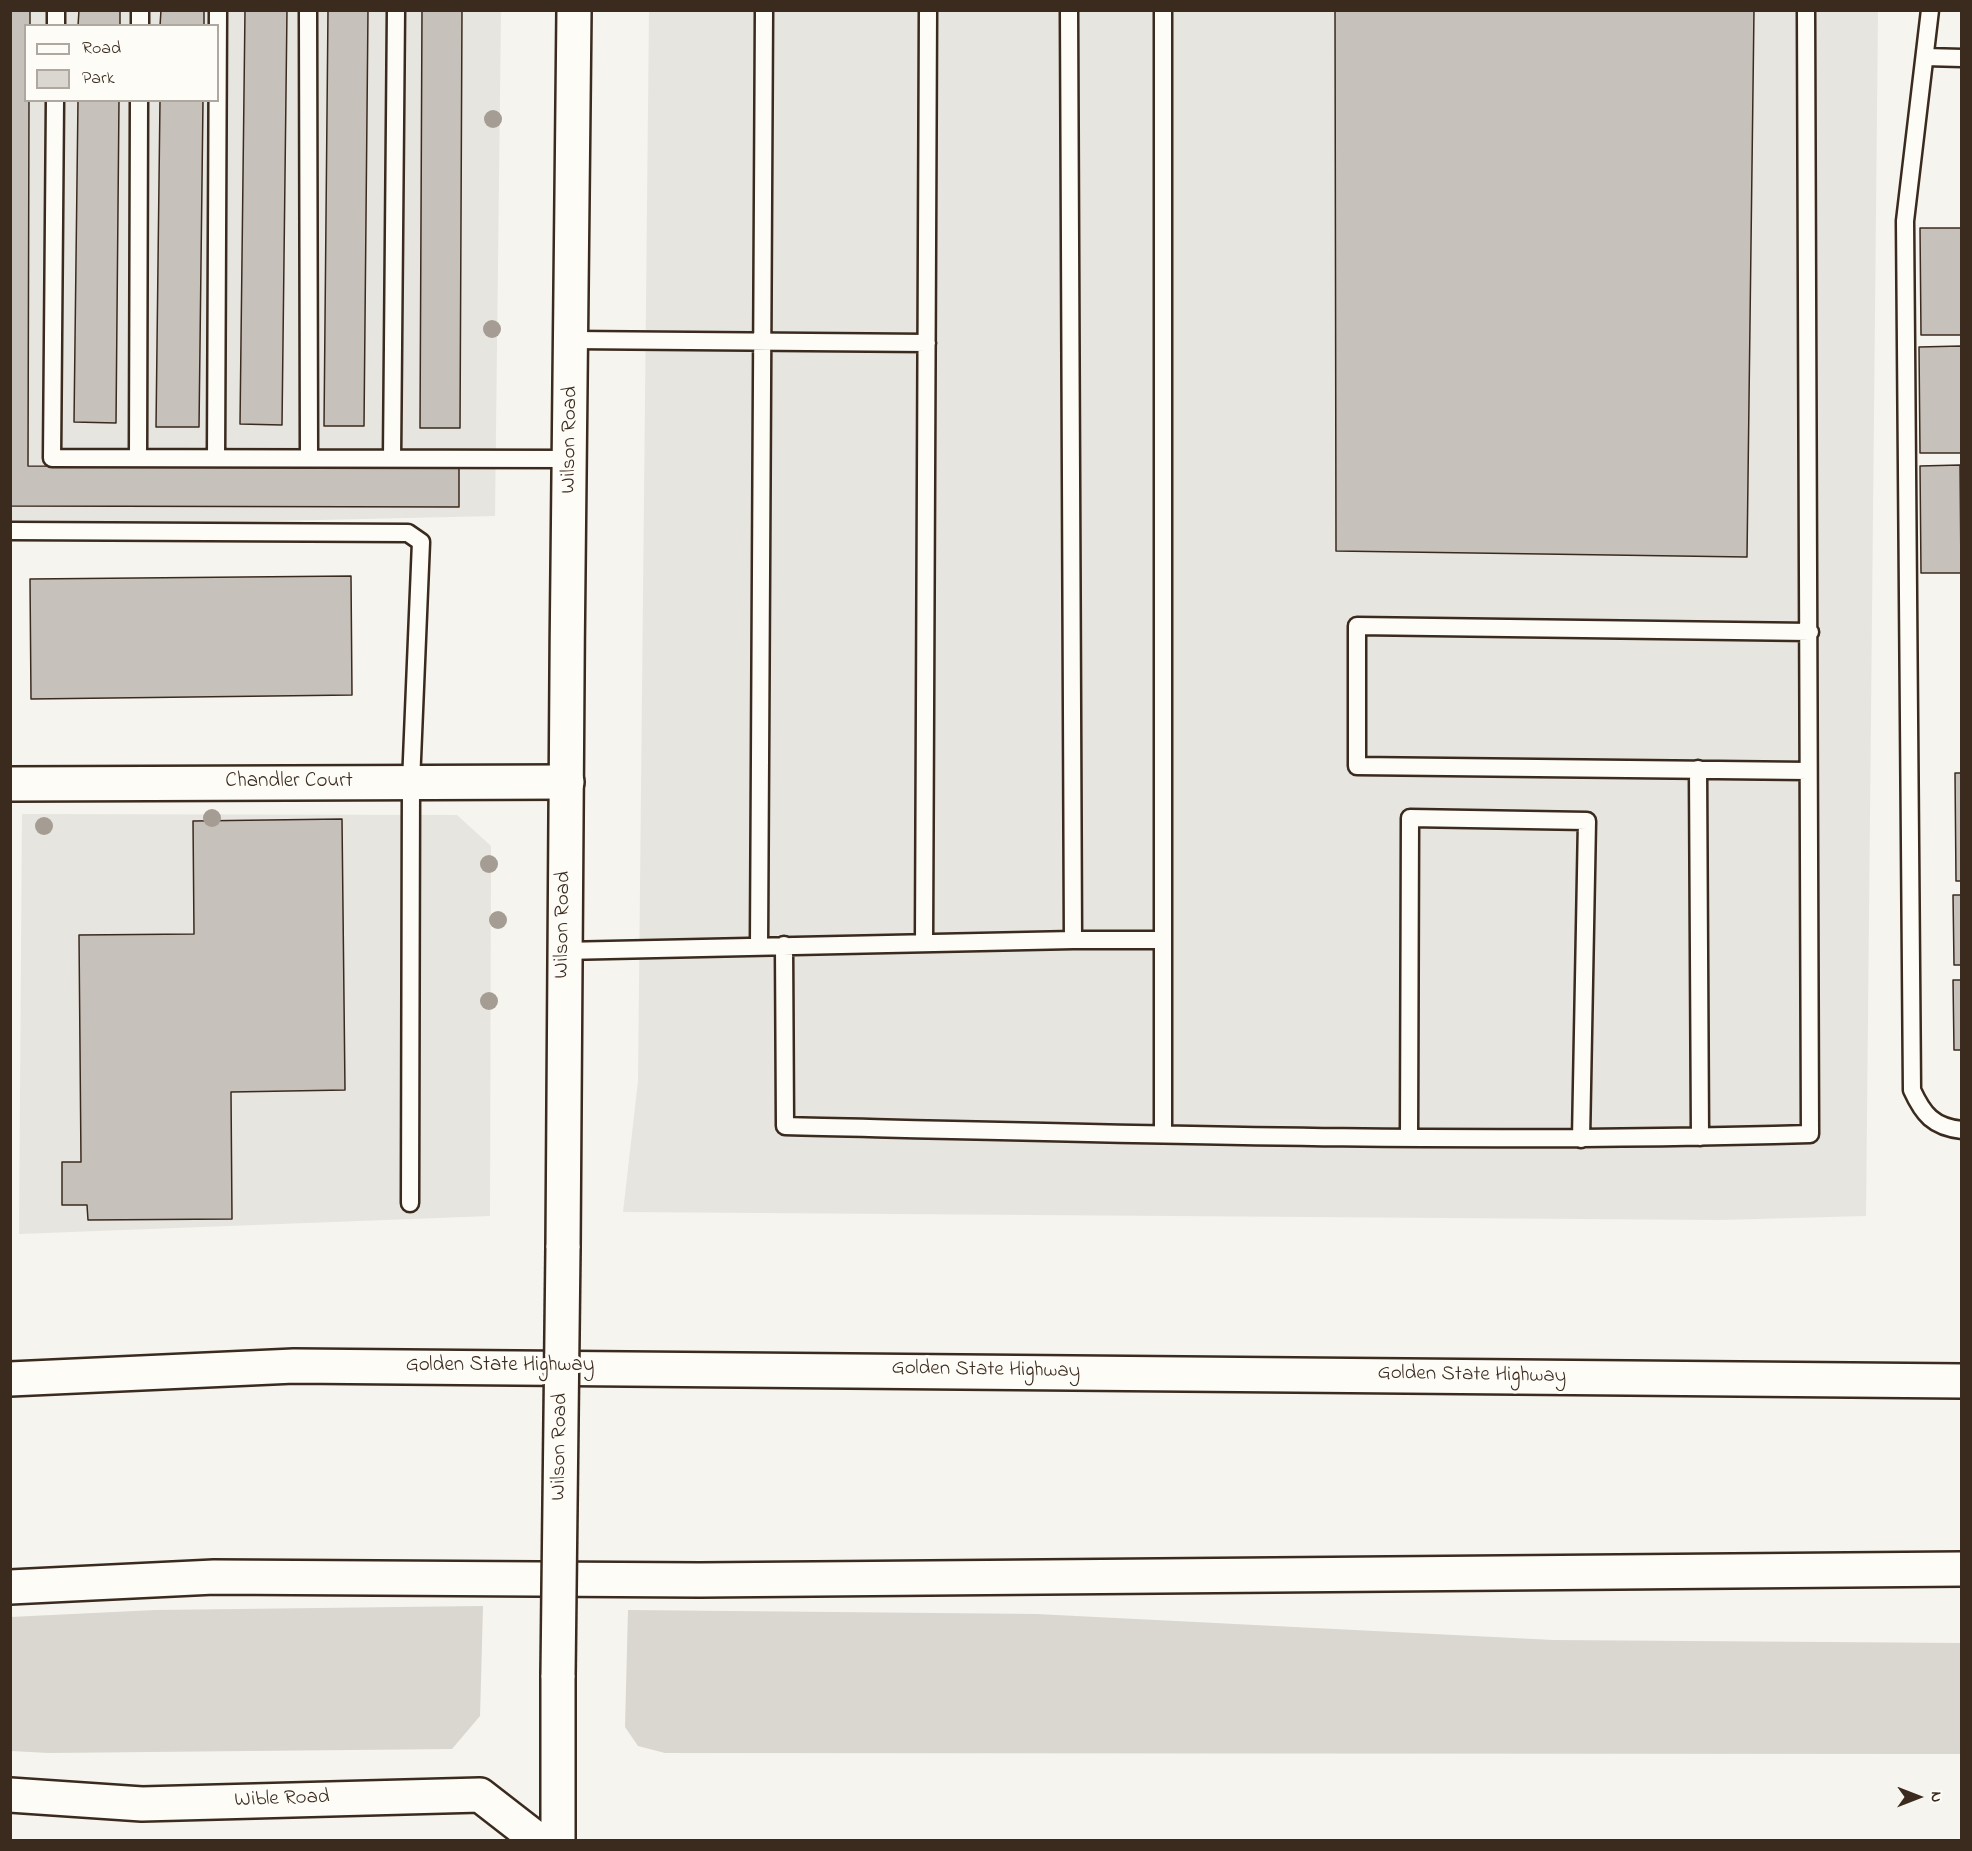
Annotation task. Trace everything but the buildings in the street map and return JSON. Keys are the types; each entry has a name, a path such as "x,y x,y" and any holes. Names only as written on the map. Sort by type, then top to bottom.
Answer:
{"main road":[{"name":"Wilson Road","path":"558,1840 563,951 567,782 574,10"},
{"name":"Chandler Court","path":"10,784 567,782"},
{"name":"Golden State Highway","path":"10,1379 305,1366 1962,1381"},
{"path":"10,1587 214,1577 700,1580 1962,1569"},
{"name":"Wible Road","path":"10,1795 142,1804 480,1795 538,1840"}],"lane":[{"path":"308,10 309,459"},
{"path":"392,459 396,10"},
{"path":"759,945 764,10"},
{"path":"924,941 928,10"},
{"path":"1069,10 1072,940"},
{"path":"1163,10 1163,1134"},
{"path":"784,945 785,1126 1163,1134 1581,1139 1810,1134 1806,10"},
{"path":"1930,10 1905,221 1912,1090 1924,1115 1951,1129 1962,1130"},
{"path":"1925,57 1962,58"},
{"path":"55,102 52,459 570,459"},
{"path":"138,459 139,102"},
{"path":"216,459 218,102"},
{"path":"572,340 927,343"},
{"path":"10,531 408,533 421,542 411,783 410,1203"},
{"path":"1808,771 1357,766 1357,626 1810,632"},
{"path":"1698,769 1700,1137"},
{"path":"1409,1137 1410,818 1587,821 1581,1139"},
{"path":"563,951 924,941 1163,940"}],"shaded area":[{"path":"10,11 501,11 495,516 11,527"},
{"path":"649,11 1878,11 1866,1216 1720,1220 623,1212 638,1081"},
{"path":"22,814 457,815 491,846 490,1216 19,1234"}],"green space":[{"path":"483,1606 480,1716 452,1749 49,1753 11,1751 11,1617 155,1610"},
{"path":"628,1610 1036,1614 1553,1640 1961,1643 1961,1754 665,1753 638,1746 625,1727"}]}
